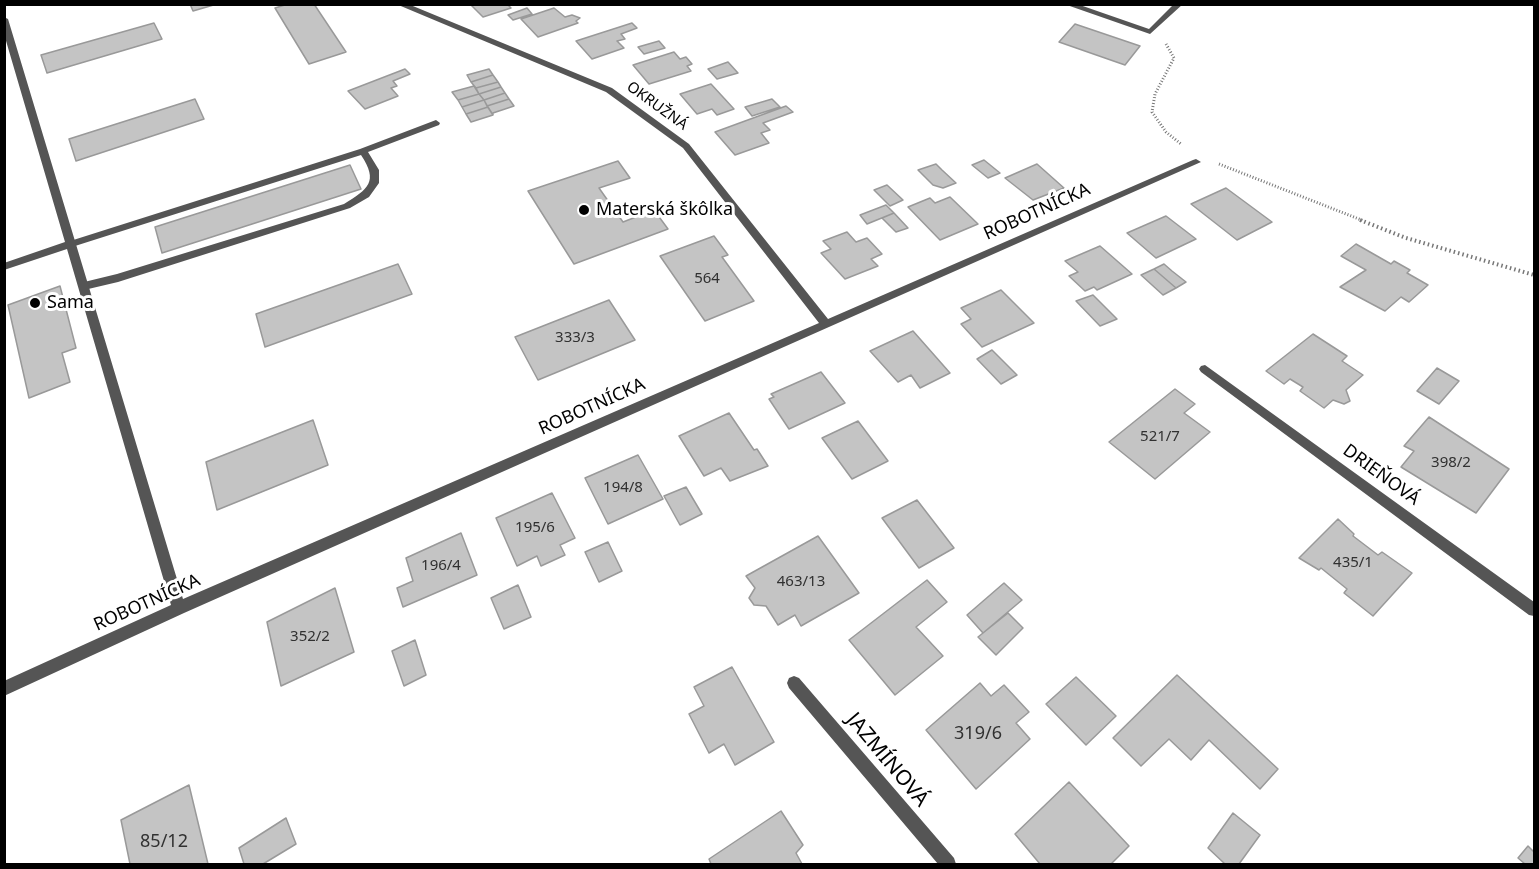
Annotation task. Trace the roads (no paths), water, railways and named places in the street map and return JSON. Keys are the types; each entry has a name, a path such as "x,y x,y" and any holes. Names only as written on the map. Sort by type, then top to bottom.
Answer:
{"street":[{"name":"OKRUŽNÁ","path":"400,4 609,90 686,146 826,324"},
{"path":"1068,4 1150,32 1179,4"},
{"path":"4,19 10,58 84,286 179,608"},
{"path":"4,267 363,151 436,123"},
{"path":"84,286 118,278 347,206 367,195 377,178 376,168 363,151"},
{"name":"ROBOTNÍCKA","path":"4,689 179,608 1198,159"},
{"name":"DRIEŇOVÁ","path":"1205,369 1534,610"},
{"name":"JAZMÍNOVÁ","path":"794,683 948,864"}],"place":[{"name":"Materská škôlka","path":"584,210"},
{"name":"Sama","path":"35,303"}]}
